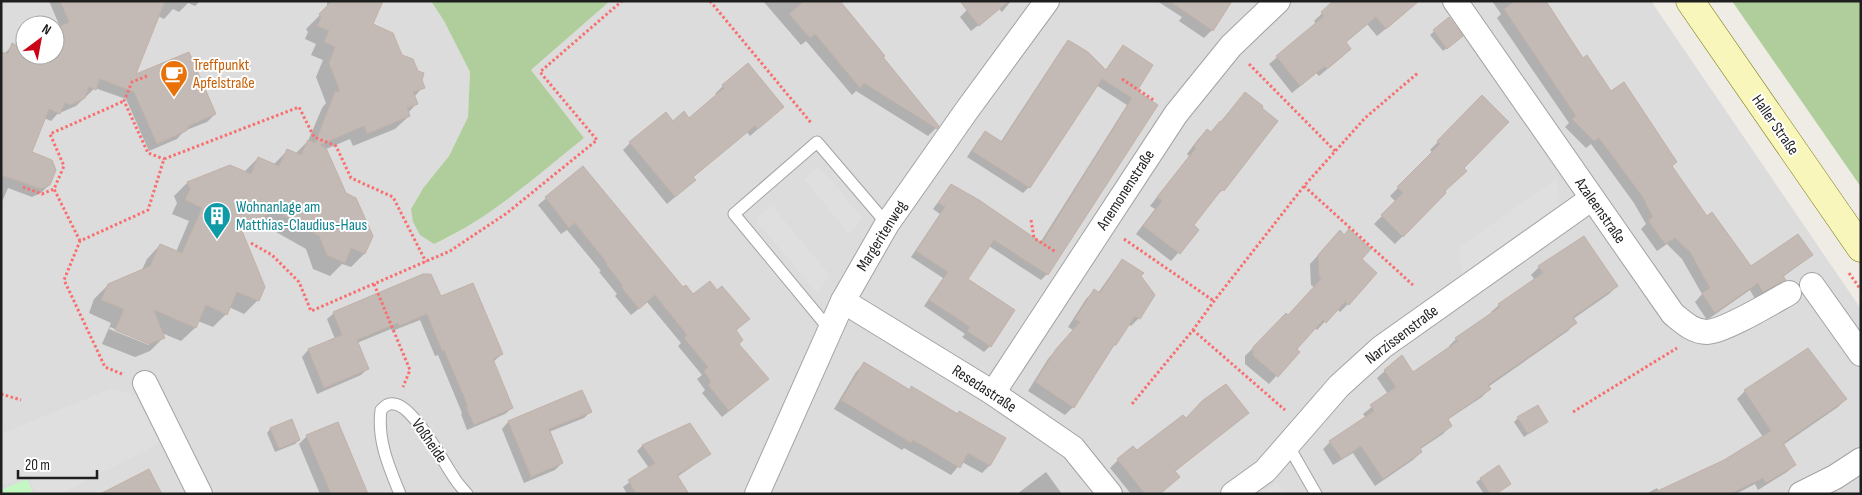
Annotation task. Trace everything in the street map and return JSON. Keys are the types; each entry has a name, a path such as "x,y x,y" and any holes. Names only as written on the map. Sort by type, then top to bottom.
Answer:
{"main road":[{"name":"Haller Straße","path":"1690,1 1861,248"}],"street":[{"name":"Margeritenweg","path":"757,494 843,301 888,224 967,110 1047,1"},
{"name":"Anemonenstraße","path":"992,393 1176,114 1231,46 1278,1"},
{"name":"Azaleenstraße","path":"1455,1 1673,314 1690,328 1699,330"},
{"name":"Narzissenstraße","path":"1233,494 1265,471 1340,386 1382,347 1591,198"},
{"path":"1812,285 1861,354"},
{"path":"1699,330 1707,332 1726,326 1788,293"},
{"name":"Resedastraße","path":"843,301 992,393 1073,448 1110,494"},
{"path":"145,383 200,494"},
{"path":"1801,494 1835,477 1861,460"}],"lane":[{"path":"830,330 734,214 817,142 888,224"},
{"path":"396,404 387,405 381,410 380,418 382,442 387,463 400,494"},
{"name":"Voßheide","path":"396,404 405,409 426,432 456,481 467,494"},
{"path":"1288,445 1316,494"}],"path":[{"path":"251,243 272,255 299,282 310,311 450,252 506,213 597,140 540,72 622,1"},
{"path":"710,1 818,131 817,142"},
{"path":"1231,46 1335,151"},
{"path":"1132,404 1193,330 1304,186 1365,118 1419,72"},
{"path":"23,187 42,194 54,189 64,166 50,134 124,101 132,82 147,76"},
{"path":"1122,79 1176,114"},
{"path":"124,101 148,153 164,159 298,107 314,137 336,146 351,178 393,197 426,262"},
{"path":"145,383 105,367 64,280 80,241 148,210 164,159"},
{"path":"1304,186 1413,285"},
{"path":"54,189 80,241"},
{"path":"1031,220 1034,238 1076,266"},
{"path":"1103,225 1214,301"},
{"path":"374,284 410,370 396,404"},
{"path":"1193,330 1303,426"},
{"path":"1573,412 1698,335 1699,330"},
{"path":"1,394 21,400"}],"shaded area":[{"path":"1,1 431,1 444,21 470,72 468,117 449,156 424,187 434,244 450,237 498,206 584,138 531,70 610,1 1651,1 1861,309 1861,494 1,494"},
{"path":"819,166 862,217 850,235 804,179"},
{"path":"1557,179 1559,205 1462,274 1459,247"},
{"path":"771,205 829,274 818,294 755,219"},
{"path":"112,388 136,396 160,443 60,494 37,494 27,475 1,486 1,434"},
{"path":"1277,483 1284,494 1259,494"}],"green space":[{"path":"431,1 610,1 531,70 584,138 494,209 455,234 434,244 420,235 413,222 411,209 424,187 449,156 468,117 470,72 444,21"},
{"path":"1732,1 1861,1 1861,187"},
{"path":"27,479 33,494 1,494 1,490"}],"building":[{"path":"60,1 165,1 136,74 189,52 216,114 189,126 186,131 157,144 134,92 100,79 96,90 89,87 85,98 71,105 65,103 60,114 49,109 32,152 52,160 56,170 50,185 41,189 1,175 1,52 8,54 12,43 15,44 15,65 65,65 65,24 69,22"},
{"name":"Wohnanlage am Matthias-Claudius-Haus","path":"332,1 383,1 373,24 393,33 402,55 413,59 418,71 424,73 422,80 425,88 413,92 418,104 407,108 410,116 367,134 364,126 320,145 326,148 346,193 356,198 373,236 365,254 351,248 345,263 327,255 319,236 276,211 240,226 265,287 259,301 237,292 227,315 206,305 196,328 154,310 165,338 149,344 115,330 124,309 101,300 108,284 150,266 160,244 182,253 202,208 185,200 190,189 187,182 230,165 251,174 258,157 279,166 287,149 301,155 308,140 315,143 335,92 340,91 329,63 335,47 324,42 329,31 317,26 321,18 319,14"},
{"path":"804,1 840,1 939,126 937,129 864,83 860,88 815,34 810,38 789,14"},
{"path":"960,1 1009,1 979,26"},
{"path":"1169,1 1232,1 1213,31"},
{"path":"1333,1 1419,1 1386,29 1376,17 1346,42 1351,49 1327,69 1325,66 1300,86 1276,56 1324,16 1321,12"},
{"path":"1515,1 1546,1 1583,58 1587,55 1611,91 1624,82 1677,162 1672,166 1707,216 1712,212 1751,266 1798,234 1813,255 1783,276 1786,280 1763,292 1758,283 1715,313 1702,293 1710,288 1690,252 1675,238 1665,244 1648,220 1653,217 1642,196 1599,138 1594,141 1572,119 1576,116 1504,9"},
{"path":"1449,17 1463,36 1447,49 1433,30"},
{"path":"1068,40 1088,52 1106,70 1123,45 1153,65 1137,91 1158,105 1048,275 994,240 968,279 1015,310 991,347 967,331 970,327 929,300 948,272 916,251 945,207 938,203 951,184 979,200 1042,243 1132,98 1102,79 1030,188 972,151 985,131 1002,142"},
{"path":"748,63 784,107 758,129 755,126 693,177 696,180 675,197 629,142 666,112 673,121 684,111 689,118 724,88 722,85"},
{"path":"1245,92 1278,121 1224,191 1222,189 1194,225 1199,230 1180,254 1143,226 1162,201 1157,197 1196,148 1194,146 1207,129 1211,132 1221,122"},
{"path":"1482,95 1509,122 1464,168 1467,171 1445,191 1446,193 1403,237 1381,215 1403,193 1397,187 1440,144 1437,141"},
{"path":"583,166 683,287 686,285 693,294 710,281 717,290 722,286 750,319 736,330 743,340 739,344 769,379 729,411 708,385 711,382 704,371 708,367 684,338 687,335 655,295 639,309 621,287 623,286 607,263 575,223 569,228 545,197"},
{"path":"1349,229 1371,249 1362,259 1377,273 1349,305 1345,302 1326,323 1323,320 1297,349 1300,352 1278,377 1253,356 1253,347 1286,313 1288,315 1321,279 1319,276 1318,255 1340,230 1344,235"},
{"path":"1584,236 1618,286 1573,317 1577,323 1488,385 1491,389 1448,419 1452,426 1420,448 1422,452 1383,479 1361,446 1342,459 1329,441 1374,411 1370,405 1396,387 1384,370 1402,355 1413,372 1458,341 1455,338 1500,307 1498,304 1543,273 1538,266"},
{"path":"1122,259 1144,273 1141,276 1155,295 1140,319 1135,316 1116,345 1114,345 1074,408 1035,382 1056,349 1080,322 1075,319 1094,289 1100,293"},
{"path":"423,274 431,274 441,296 473,283 503,354 493,359 513,408 474,425 466,407 468,406 427,314 399,326 398,323 357,340 369,369 324,388 308,349 342,335 333,312"},
{"path":"1808,348 1847,399 1783,443 1796,465 1766,483 1763,478 1730,494 1651,494 1724,460 1771,431 1744,390"},
{"path":"864,362 910,390 911,386 958,414 959,411 1006,438 990,466 968,453 960,468 913,440 911,443 841,400"},
{"path":"1226,384 1249,413 1175,471 1180,477 1160,494 1145,494 1117,459 1133,446 1137,450 1183,415 1186,418 1203,400"},
{"path":"582,390 592,412 549,429 563,463 531,477 508,421"},
{"path":"1538,405 1548,422 1528,434 1517,417"},
{"path":"292,419 300,440 279,449 270,428"},
{"path":"338,422 368,494 331,494 306,435"},
{"path":"690,423 711,454 677,475 689,494 636,494 628,480 655,463 642,445"},
{"path":"1499,465 1511,484 1496,494 1490,494 1480,478"},
{"path":"149,469 162,494 100,494"}],"place":[{"name":"Treffpunkt Apfelstraße","path":"174,98"},
{"name":"Wohnanlage am Matthias-Claudius-Haus","path":"217,240"}]}
